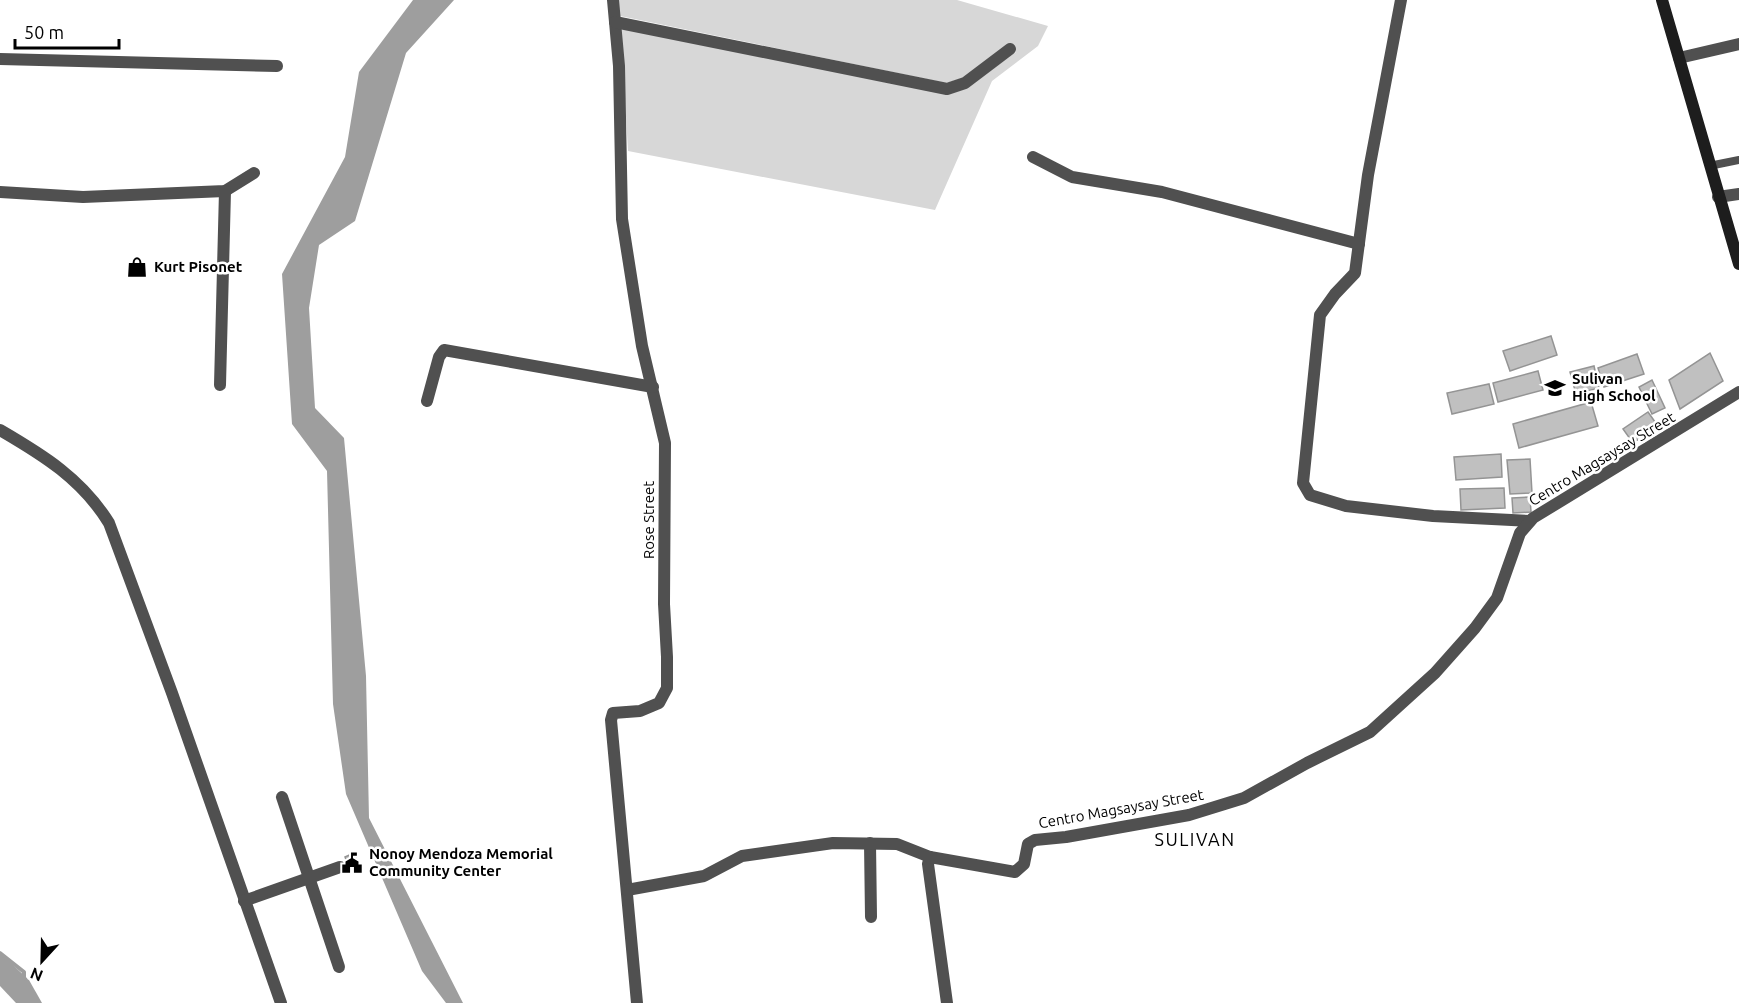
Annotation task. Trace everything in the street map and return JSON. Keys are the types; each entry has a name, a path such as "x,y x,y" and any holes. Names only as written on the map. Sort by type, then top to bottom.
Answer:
{"main road":[{"path":"1662,0 1739,264"}],"street":[{"name":"Rose Street","path":"614,0 622,219 640,336 665,443 664,593 667,688 659,703 640,711 613,713 611,720 637,1003"},
{"path":"1401,0 1368,175 1355,273 1335,294 1320,315 1303,474 1305,490 1318,499 1346,506 1433,516 1530,521"},
{"path":"615,22 947,89 965,83 1010,49"},
{"path":"1679,58 1739,44"},
{"path":"0,59 277,66"},
{"path":"1033,157 1072,177 1162,192 1359,244"},
{"path":"0,192 83,198 225,191 254,173"},
{"path":"220,385 225,191"},
{"path":"1718,197 1739,194"},
{"path":"427,401 439,357 444,350 653,387"},
{"name":"Centro Magsaysay Street","path":"627,890 704,876 742,856 833,843 897,844 930,857 1015,872 1024,864 1028,844 1035,840 1066,837 1189,815 1244,798 1370,732 1436,673 1475,628 1497,598 1520,533 1530,521 1739,392"},
{"path":"0,430 65,471 95,501 109,523 172,693 281,1003"},
{"path":"282,797 339,967"},
{"path":"870,843 872,916"},
{"path":"930,857 947,1003"},
{"path":"244,900 339,867"}],"lane":[{"path":"1709,166 1739,160"}],"shaded area":[{"path":"413,0 454,0 406,53 355,221 319,245 309,308 315,408 344,438 366,676 369,818 463,1003 446,1003 422,971 346,794 333,704 327,471 292,424 282,274 345,157 359,72"},
{"path":"618,0 957,0 1048,26 1038,46 992,81 935,210 628,151 621,29 967,88 1016,52 1008,44 963,78 946,83 620,16"},
{"path":"0,953 29,980 42,1003 16,1003 0,986"}],"building":[{"path":"1551,336 1557,355 1510,371 1503,351"},
{"path":"1710,353 1723,381 1680,409 1669,380"},
{"path":"1637,354 1644,374 1604,387 1598,368"},
{"path":"1594,366 1599,388 1576,394 1570,372"},
{"path":"1538,371 1543,390 1498,402 1493,383"},
{"path":"1652,380 1665,408 1652,414 1639,387"},
{"path":"1489,384 1494,404 1452,414 1447,393"},
{"path":"1591,402 1598,426 1519,448 1513,424"},
{"path":"1648,412 1658,426 1633,443 1623,429"},
{"path":"1501,454 1502,477 1456,480 1454,457"},
{"path":"1530,459 1532,493 1510,494 1507,460"},
{"path":"1504,488 1505,508 1461,510 1460,489"},
{"path":"1530,497 1531,512 1513,513 1512,498"},
{"name":"Nonoy Mendoza Memorial Community Center","path":"354,853 360,869 351,873 345,857"}],"waterway":[{"path":"0,953 24,972 24,979"}],"place":[{"name":"Kurt Pisonet","path":"137,267"},
{"name":"Sulivan High School","path":"1555,388"},
{"name":"Nonoy Mendoza Memorial Community Center","path":"352,863"}],"district":[{"name":"SULIVAN","path":"1195,840"}]}
